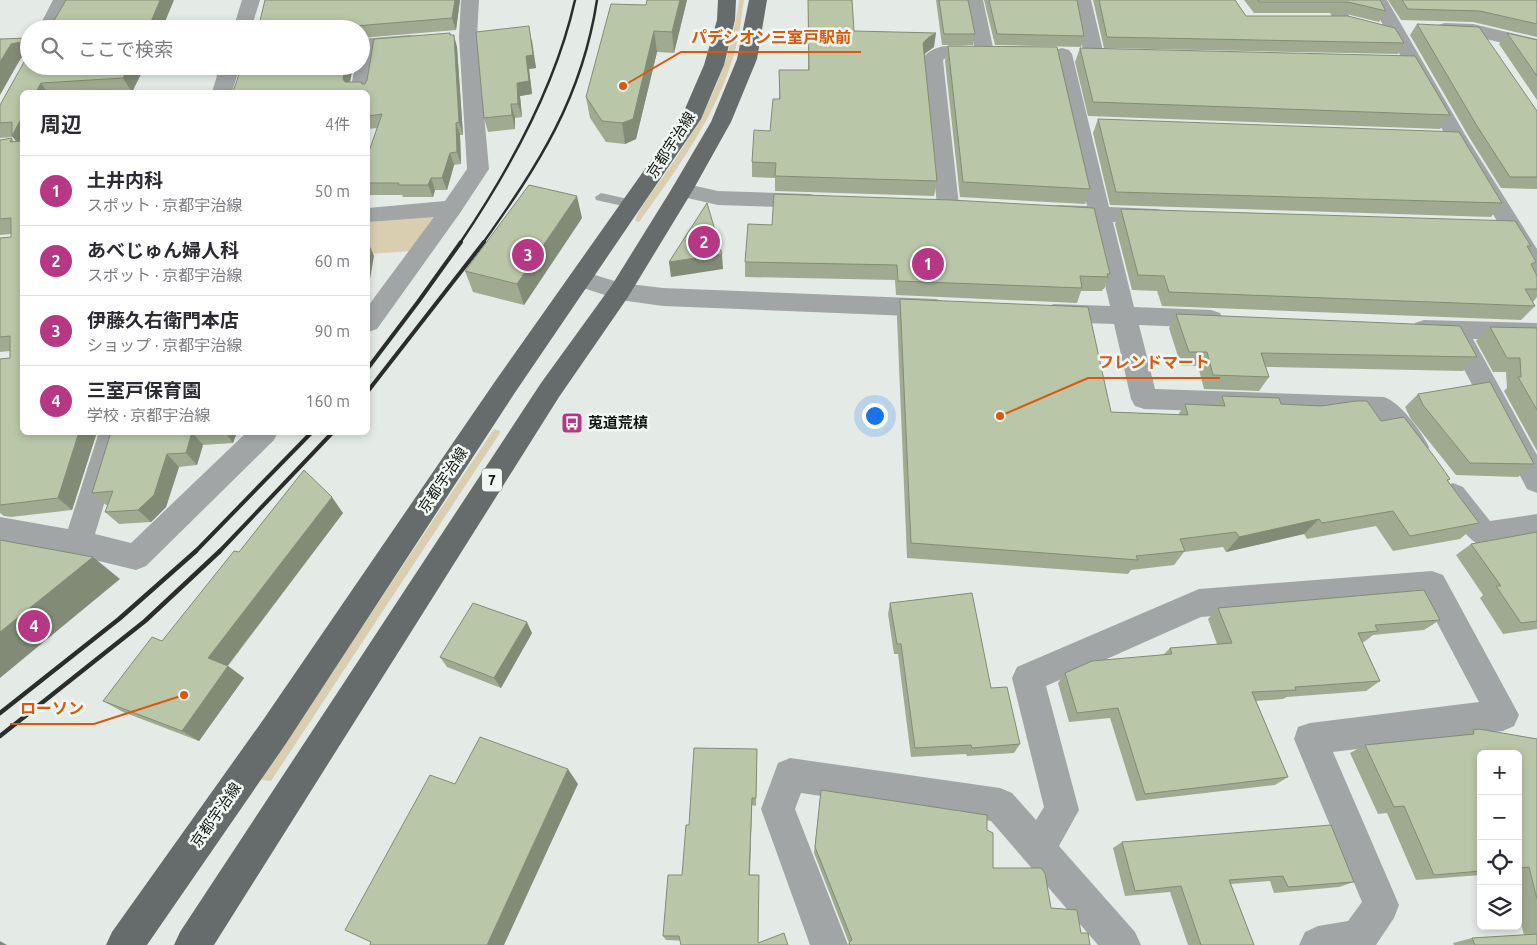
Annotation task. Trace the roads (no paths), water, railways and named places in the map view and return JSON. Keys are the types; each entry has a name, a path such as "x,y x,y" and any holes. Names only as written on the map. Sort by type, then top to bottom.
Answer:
{"main road":[{"name":"京都宇治線","path":"125,945 269,739 505,387 582,279 691,119 714,65 726,20 727,0"},
{"name":"京都宇治線","path":"193,945 550,390 620,291 682,190 721,122 747,60 758,0"}],"street":[{"path":"52,20 62,1 82,0"},
{"path":"245,20 251,0"},
{"path":"370,320 452,208 478,169 458,37 470,0"},
{"path":"948,206 933,58 942,52 995,53 974,0"},
{"path":"1082,0 1094,55"},
{"path":"1332,0 1342,20"},
{"path":"1378,0 1407,29 1405,62 1448,138 1511,225 1537,268"},
{"path":"1323,20 1342,20 1365,26 1407,29 1479,31 1537,45"},
{"path":"1479,31 1495,55"},
{"path":"370,44 429,40"},
{"path":"1114,55 1053,54 1090,124 1100,214 1144,399 1384,407 1484,534 1537,526"},
{"path":"223,90 227,75"},
{"path":"360,90 362,75"},
{"path":"682,190 718,198 833,202"},
{"path":"370,215 452,208"},
{"path":"1034,210 1179,216"},
{"path":"1483,226 1537,223"},
{"path":"582,279 620,291 663,297 956,309"},
{"path":"1035,312 1232,320"},
{"path":"1397,327 1537,332"},
{"path":"1456,330 1537,481"},
{"path":"78,543 112,435"},
{"path":"0,529 78,543 136,557 263,435"},
{"path":"1038,849 1062,810 1028,678 1199,603 1432,584 1503,715 1310,740 1381,905 1359,938 1318,945"},
{"path":"829,945 778,809 790,775 1000,806 1122,945"}],"lane":[{"path":"601,197 632,204"}],"railway":[{"path":"460,243 496,187 543,96 567,32 575,0"},
{"path":"483,243 540,157 555,129 581,68 597,0"},
{"path":"370,365 461,242"},
{"path":"370,388 484,242"},
{"path":"196,551 309,435"},
{"path":"220,551 330,435"},
{"path":"0,713 119,619 196,551"},
{"path":"0,736 145,621 220,551"}],"place":[{"name":"パデシオン三室戸駅前","path":"623,86"},
{"name":"あべじゅん婦人科","path":"704,242"},
{"name":"伊藤久右衛門本店","path":"528,255"},
{"name":"土井内科","path":"928,264"},
{"name":"フレンドマート","path":"1000,416"},
{"name":"莵道荒槙","path":"572,423"},
{"name":"三室戸保育園","path":"34,626"},
{"name":"ローソン","path":"184,695"}]}
